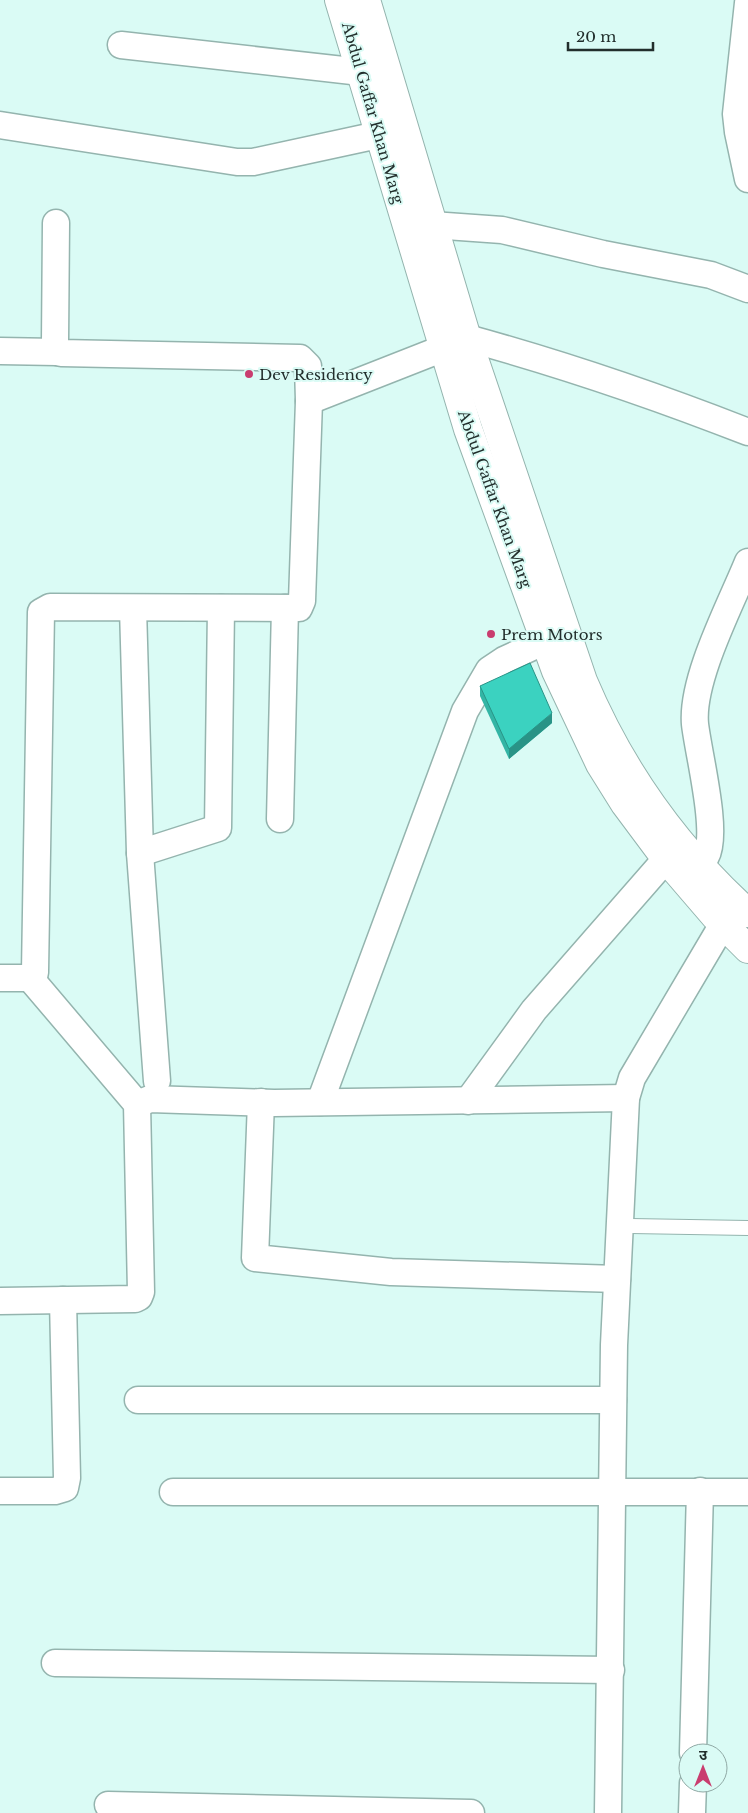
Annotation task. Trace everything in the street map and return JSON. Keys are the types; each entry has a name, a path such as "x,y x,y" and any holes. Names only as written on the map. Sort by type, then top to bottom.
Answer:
{"main road":[{"name":"Abdul Gaffar Khan Marg","path":"340,0 378,135 566,636 600,720 634,781 698,864 748,913"},
{"name":"Abdul Gaffar Khan Marg","path":"366,0 432,225 455,343 468,429 556,672 600,764 625,804 666,859 723,924 748,949"}],"street":[{"path":"748,3 736,114 748,179"},
{"path":"121,45 361,72"},
{"path":"0,125 237,162 253,162 378,135"},
{"path":"56,223 54,342 57,352"},
{"path":"432,225 502,230 603,254 711,275 748,290"},
{"path":"310,401 455,343 542,359 612,382 748,432"},
{"path":"0,351 57,352 61,354 300,358 308,366 310,401 302,601 299,608 50,607 41,612 35,972 34,977 30,978 0,978"},
{"path":"698,864 706,855 710,825 695,723 696,702 708,662 748,562"},
{"path":"133,608 140,854 157,1080"},
{"path":"140,854 218,828 221,608"},
{"path":"280,819 285,608"},
{"path":"320,1102 465,711 489,670 504,660 546,641"},
{"path":"468,1101 534,1010 666,859"},
{"path":"608,1813 613,1400 626,1098 632,1078 723,924"},
{"path":"0,1301 139,1297 137,1104 30,978"},
{"path":"137,1104 150,1098 261,1102 626,1098"},
{"path":"261,1102 256,1258 391,1272 617,1279"},
{"path":"0,1492 54,1491 65,1488 67,1478 62,1300"},
{"path":"138,1400 613,1400"},
{"path":"173,1492 748,1492"},
{"path":"693,1743 700,1492"},
{"path":"55,1663 611,1670"},
{"path":"692,1793 692,1813"},
{"path":"108,1805 471,1813"}],"lane":[{"path":"631,1226 748,1228"}],"building":[{"path":"530,663 552,713 509,749 480,686"}],"place":[{"name":"Dev Residency","path":"249,374"},
{"name":"Prem Motors","path":"491,634"}]}
